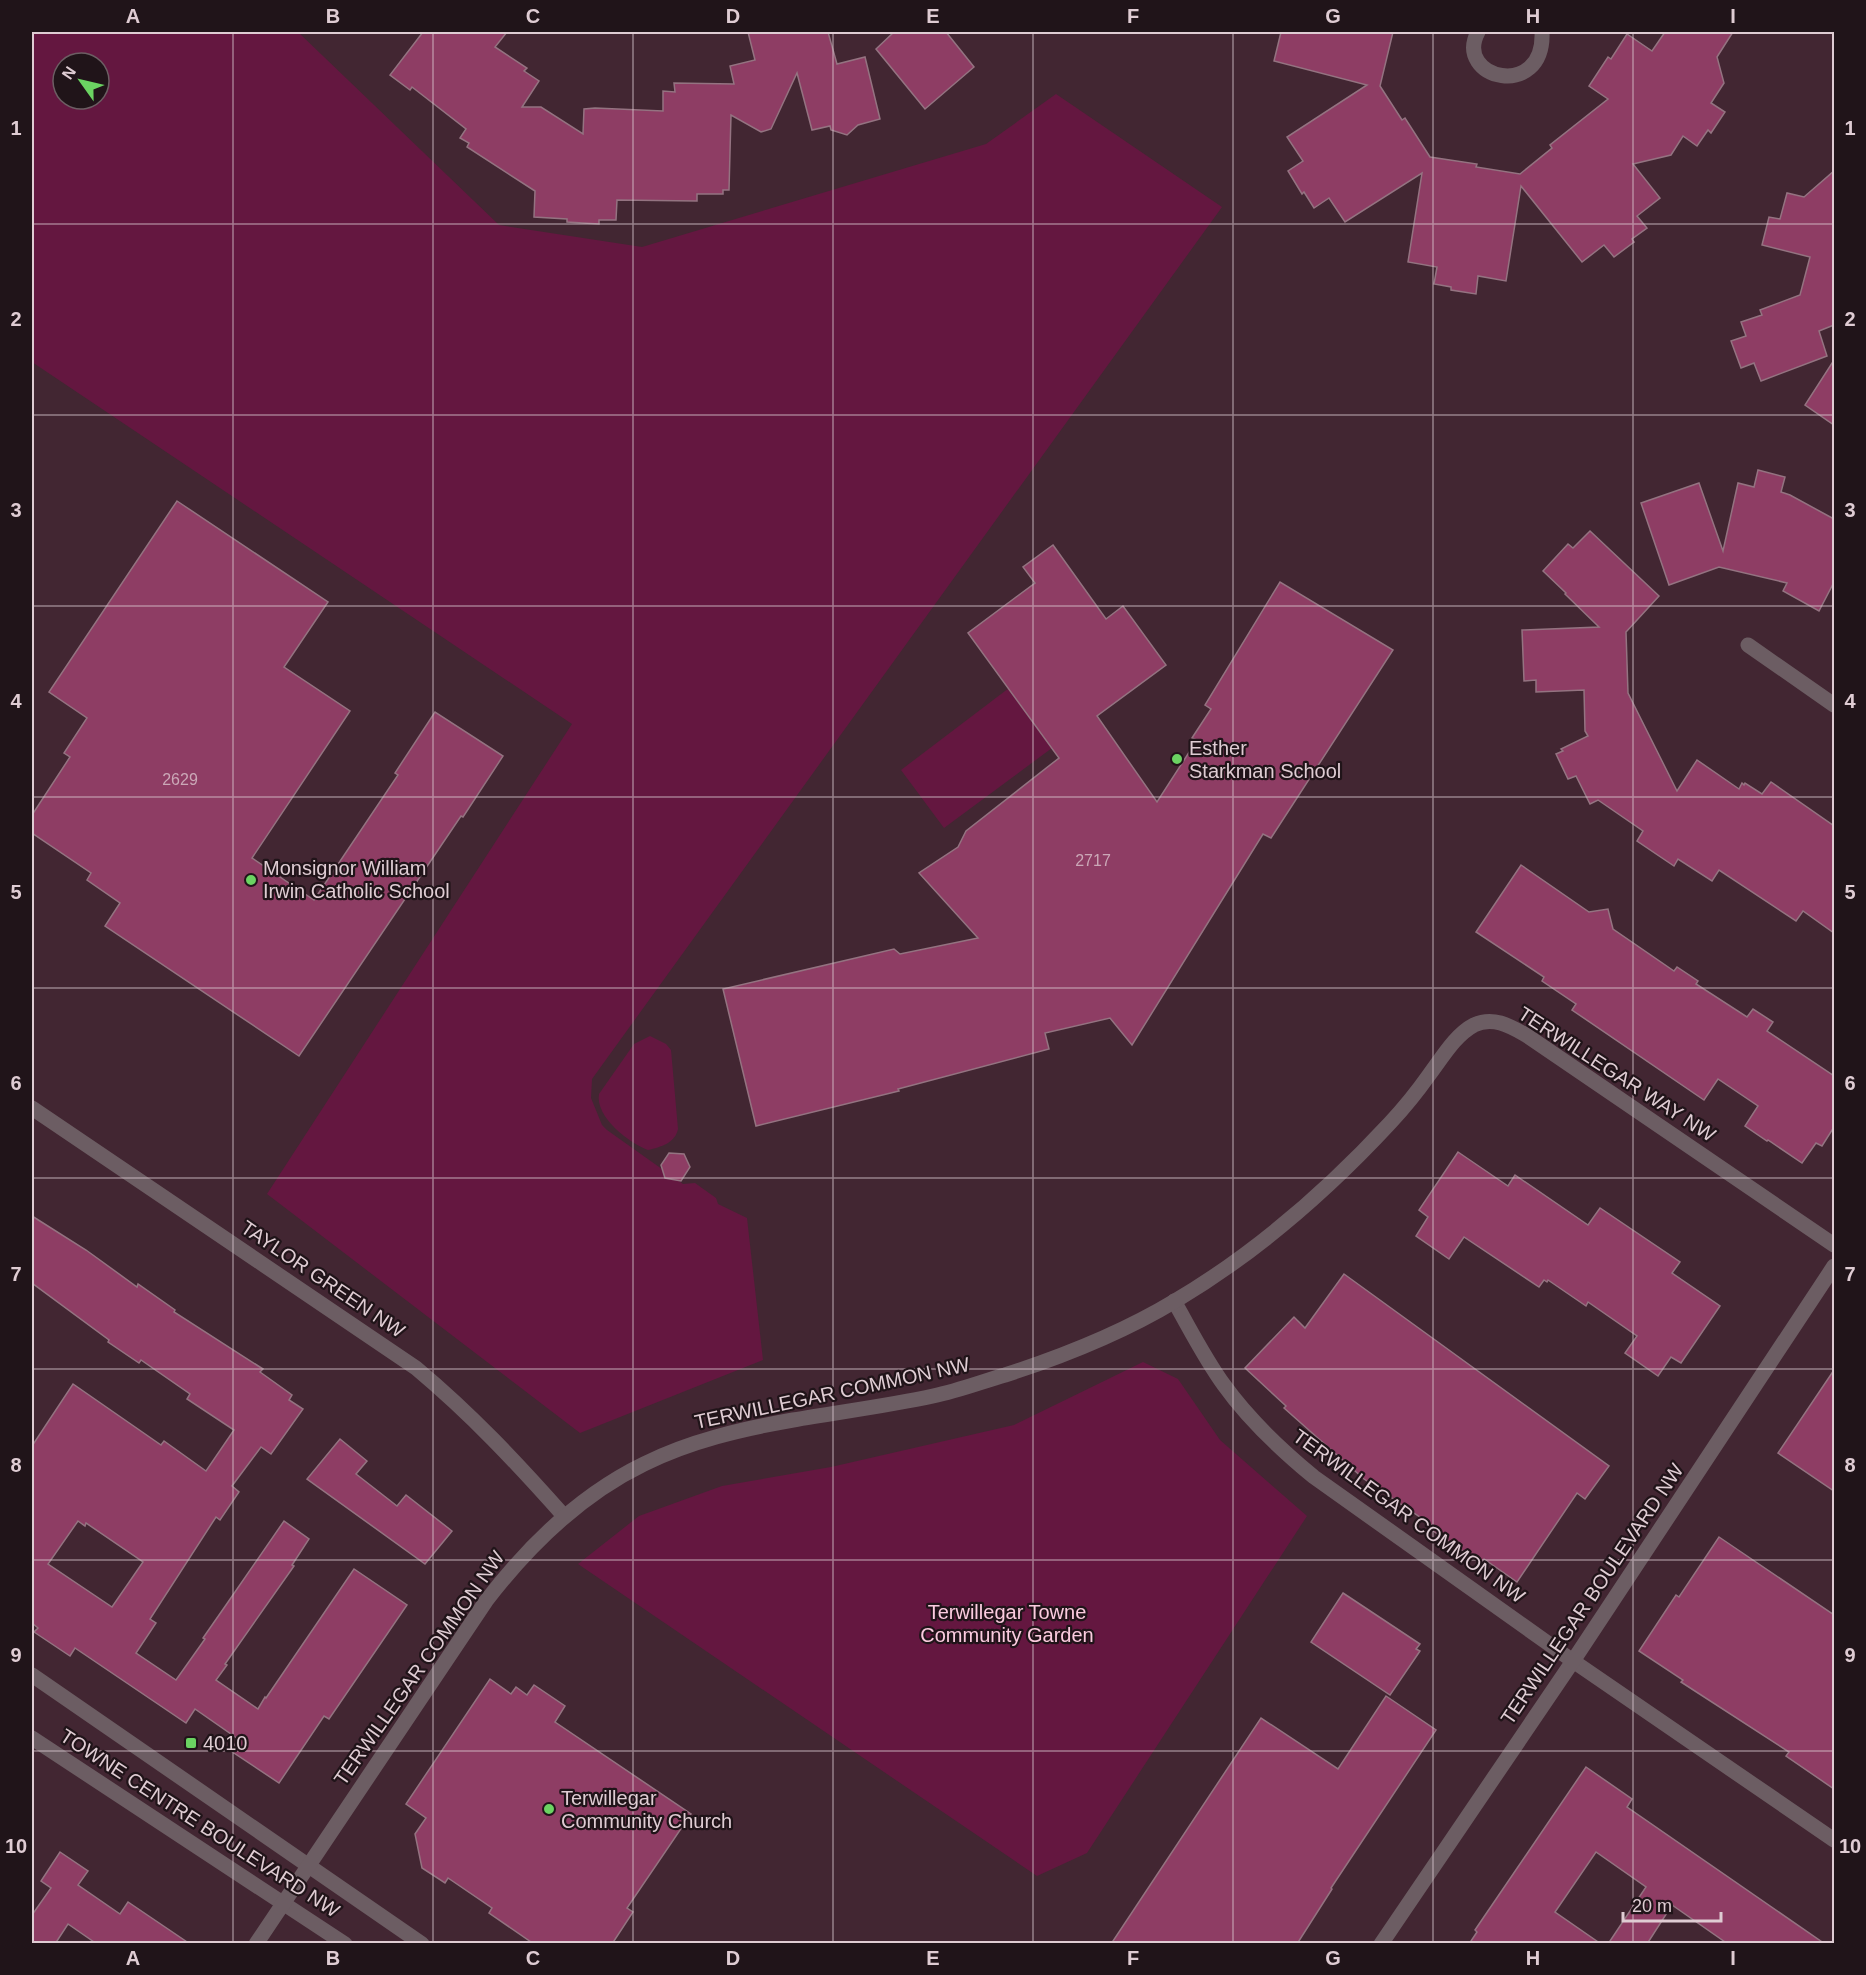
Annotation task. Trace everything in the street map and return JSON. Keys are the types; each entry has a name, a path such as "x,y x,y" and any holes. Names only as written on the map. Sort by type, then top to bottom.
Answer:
{"street":[{"path":"1478,32 1473,47 1477,61 1492,74 1509,78 1525,72 1537,59 1542,32"},
{"path":"1748,645 1834,705"},
{"name":"TERWILLEGAR WAY NW","path":"1174,1301 1250,1251 1320,1194 1393,1120 1453,1043 1475,1025 1492,1020 1526,1035 1834,1245"},
{"name":"TAYLOR GREEN NW","path":"32,1108 416,1368 471,1415 564,1516"},
{"name":"TERWILLEGAR BOULEVARD NW","path":"1381,1944 1573,1661 1834,1266"},
{"name":"TERWILLEGAR COMMON NW","path":"256,1944 486,1600 539,1538 564,1516 621,1476 682,1448 761,1426 934,1396 967,1388 1047,1362 1087,1346 1174,1301 1222,1383 1260,1429 1284,1453 1314,1477 1573,1661 1834,1840"},
{"name":"TOWNE CENTRE BOULEVARD NW","path":"32,1675 422,1944"},
{"name":"TOWNE CENTRE BOULEVARD NW","path":"32,1737 345,1944"}],"green space":[{"path":"32,32 298,32 499,225 642,247 986,144 1056,94 1222,207 592,1079 591,1098 602,1125 607,1130 683,1184 695,1183 716,1198 718,1204 747,1218 763,1360 580,1433 267,1194 572,724 32,362"},
{"path":"1009,688 1052,748 944,828 901,770"},
{"path":"650,1036 666,1044 671,1050 678,1129 671,1141 648,1150 632,1142 608,1120 599,1103 599,1094 634,1044"},
{"name":"Terwillegar Towne Community Garden","path":"1143,1362 1178,1379 1220,1440 1307,1516 1087,1853 1037,1876 578,1564 639,1516 722,1486 831,1467 1014,1425"}],"building":[{"path":"423,32 507,32 495,47 527,68 524,71 539,81 522,107 541,107 583,134 584,109 663,111 663,91 675,92 674,83 734,84 730,66 755,60 748,32 828,32 837,64 865,57 880,119 858,125 847,135 831,130 830,126 812,130 797,73 771,129 761,132 731,115 729,190 723,190 723,194 697,194 697,201 617,200 616,220 599,220 599,224 534,217 535,191 467,147 469,143 460,138 466,129 412,87 410,90 390,75"},
{"path":"894,32 946,32 974,67 925,109 876,49"},
{"path":"1281,32 1393,32 1380,86 1402,120 1405,118 1430,157 1477,164 1476,167 1520,174 1552,148 1550,145 1608,99 1589,86 1608,57 1611,59 1627,34 1652,51 1665,32 1733,32 1717,57 1724,83 1711,103 1725,112 1711,133 1708,130 1697,146 1683,136 1671,155 1633,164 1660,198 1637,216 1647,228 1632,239 1634,242 1614,257 1604,245 1582,262 1521,186 1506,281 1478,276 1476,294 1451,290 1451,287 1434,284 1437,267 1408,262 1422,173 1345,222 1329,198 1314,208 1304,192 1302,194 1288,171 1303,161 1287,137 1367,85 1274,61"},
{"path":"1834,171 1834,325 1819,331 1827,356 1761,381 1754,363 1741,368 1731,341 1746,336 1741,322 1762,315 1760,310 1800,295 1810,257 1762,245 1769,217 1780,219 1787,193 1804,197"},
{"path":"1834,360 1834,425 1805,405"},
{"path":"1758,470 1785,477 1781,492 1834,519 1834,582 1819,611 1783,591 1787,583 1719,567 1669,585 1641,503 1699,483 1723,551 1738,483 1754,487"},
{"name":"Monsignor William Irwin Catholic School","path":"177,501 328,602 284,667 350,711 252,858 314,900 398,775 395,773 435,712 503,756 299,1056 105,926 120,903 87,880 91,873 32,833 32,815 70,757 64,753 87,718 49,692"},
{"path":"1590,531 1659,596 1626,632 1628,693 1677,791 1697,760 1739,789 1742,783 1744,785 1745,783 1762,794 1771,782 1834,826 1834,933 1803,911 1796,921 1719,870 1712,881 1678,859 1674,866 1637,841 1643,831 1598,800 1590,804 1576,776 1568,779 1556,754 1563,751 1561,749 1588,736 1585,731 1584,690 1536,692 1536,680 1524,681 1522,630 1599,627 1543,571 1568,544 1573,548"},
{"path":"1053,545 1106,619 1123,606 1166,665 1097,716 1157,802 1197,740 1192,738 1211,709 1205,705 1280,582 1393,650 1271,838 1263,834 1132,1045 1110,1018 1045,1033 1049,1049 898,1089 899,1091 756,1126 723,989 894,949 900,954 978,938 919,873 958,847 966,831 1059,758 968,633 1035,583 1023,567"},
{"path":"1521,865 1589,912 1608,909 1613,929 1674,971 1677,967 1698,981 1696,984 1747,1017 1753,1009 1773,1022 1767,1031 1834,1076 1834,1127 1822,1146 1816,1143 1802,1163 1745,1126 1758,1106 1718,1079 1704,1100 1572,1010 1576,1004 1542,981 1544,977 1476,932"},
{"path":"1458,1152 1508,1186 1515,1175 1588,1225 1600,1208 1680,1262 1672,1273 1720,1306 1681,1363 1671,1357 1658,1376 1625,1353 1637,1336 1588,1302 1586,1306 1548,1280 1547,1282 1544,1280 1539,1287 1464,1237 1449,1259 1416,1236 1428,1217 1419,1210"},
{"path":"669,1153 684,1154 690,1167 681,1181 665,1178 661,1165"},
{"path":"32,1216 86,1250 137,1287 138,1284 175,1310 174,1312 263,1369 260,1372 292,1395 289,1400 303,1409 271,1454 261,1447 232,1486 239,1492 220,1520 216,1517 150,1619 156,1623 136,1653 176,1680 284,1521 309,1539 292,1565 294,1566 216,1680 258,1709 354,1569 407,1605 329,1719 324,1716 279,1783 231,1751 238,1739 195,1709 186,1723 75,1648 70,1656 34,1632 38,1628 32,1623 32,1446 73,1384 161,1445 164,1441 206,1471 234,1430 187,1399 190,1394 141,1360 139,1363 108,1342 109,1340 32,1283","holes":["78,1521 85,1526 86,1523 143,1562 112,1607 48,1564"]},
{"path":"1344,1274 1609,1466 1585,1499 1577,1493 1517,1582 1484,1559 1481,1563 1433,1531 1436,1528 1364,1479 1284,1408 1286,1406 1245,1368 1294,1317 1305,1328"},
{"path":"1834,1370 1834,1491 1778,1453"},
{"path":"340,1439 367,1461 356,1474 397,1506 406,1495 452,1531 425,1564 307,1479"},
{"path":"1719,1537 1834,1615 1834,1789 1786,1756 1789,1752 1681,1682 1683,1680 1639,1651 1676,1595 1679,1597"},
{"path":"1343,1593 1420,1644 1416,1649 1420,1651 1390,1695 1311,1642"},
{"name":"Terwillegar Community Church","path":"490,1679 511,1694 516,1687 527,1695 534,1685 565,1706 555,1722 691,1814 627,1908 633,1912 612,1944 534,1944 489,1913 492,1908 448,1878 445,1883 422,1868 415,1834 426,1818 406,1804"},
{"path":"1386,1696 1436,1730 1331,1888 1297,1944 1111,1944 1261,1718 1338,1769"},
{"path":"1586,1767 1632,1799 1627,1807 1825,1944 1728,1944 1672,1905 1647,1944 1608,1944 1646,1887 1596,1852 1555,1912 1601,1944 1469,1944 1477,1932 1475,1930"},
{"path":"60,1852 88,1871 78,1885 120,1914 128,1902 190,1944 97,1944 68,1924 55,1944 32,1944 32,1915 51,1888 41,1881"}],"place":[{"name":"Esther Starkman School","path":"1177,759"},
{"name":"Monsignor William Irwin Catholic School","path":"251,880"},
{"name":"4010","path":"191,1743"},
{"name":"Terwillegar Community Church","path":"549,1809"}]}
